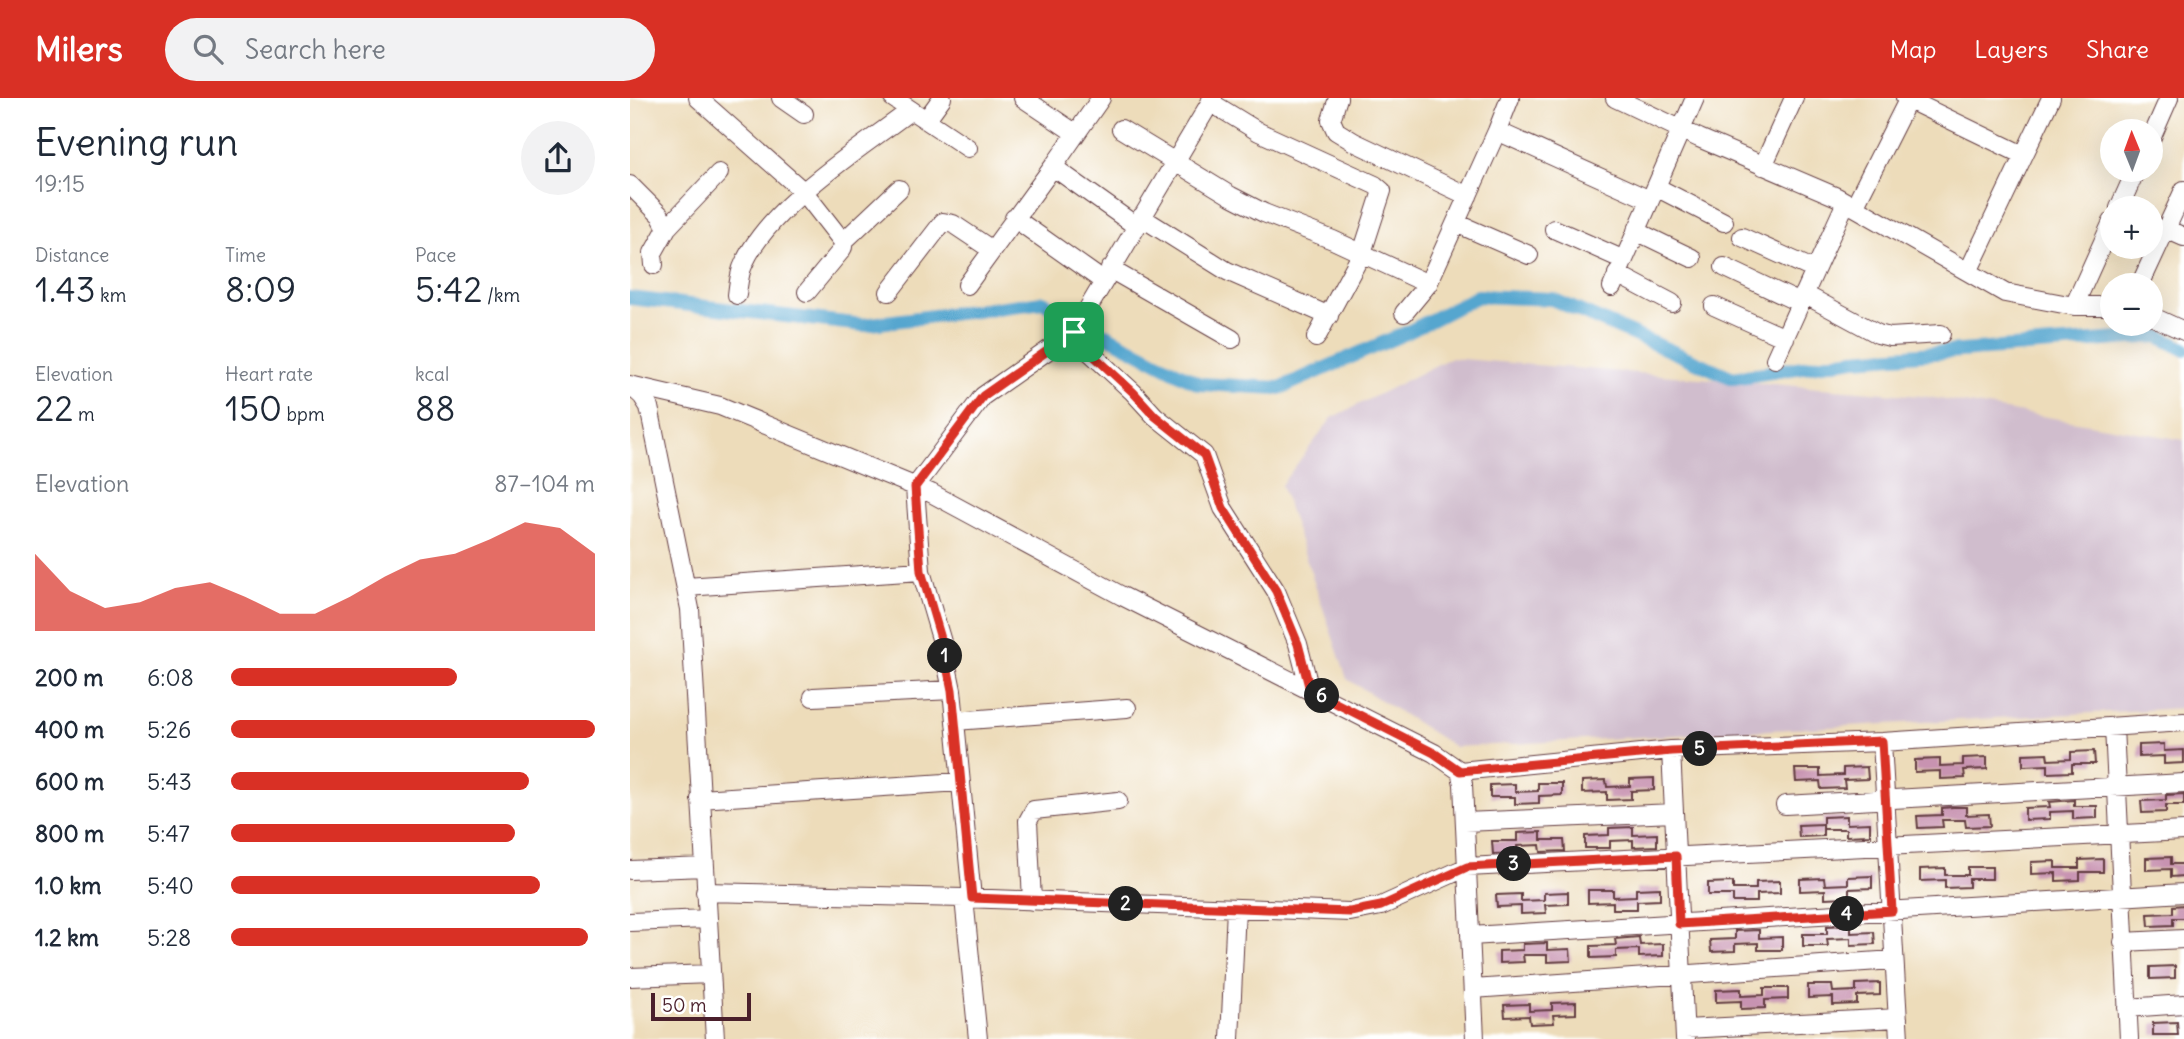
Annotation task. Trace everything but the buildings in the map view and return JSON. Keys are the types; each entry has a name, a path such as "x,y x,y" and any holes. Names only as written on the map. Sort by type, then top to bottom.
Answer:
{"street":[{"path":"698,98 804,192 843,242"},
{"path":"781,98 804,114"},
{"path":"893,98 968,148"},
{"path":"926,120 942,98"},
{"path":"1023,98 1075,133"},
{"path":"967,285 1101,98"},
{"path":"1338,98 1331,120 1336,131 1468,196"},
{"path":"1404,313 1428,284 1510,98"},
{"path":"1615,98 1850,204 2006,293 2074,306 2100,306"},
{"path":"1618,273 1695,98"},
{"path":"1763,166 1794,98"},
{"path":"1968,272 2050,98"},
{"path":"2160,119 2169,98"},
{"path":"1775,359 1815,270 1908,99 2024,155"},
{"path":"978,1039 952,690 942,642 921,571 915,487 983,396 1075,329 1175,162 1206,101 1259,132 1380,187 1382,196 1362,253 1316,338"},
{"path":"737,295 742,267 765,231 804,192 911,110"},
{"path":"1122,129 1264,213 1362,253 1428,284"},
{"path":"1497,131 1724,222"},
{"path":"1055,164 1056,169 1139,222 1227,271 1329,316"},
{"path":"654,265 653,253 667,228 719,173"},
{"path":"630,185 660,215 667,228"},
{"path":"807,292 840,252 843,242 899,190"},
{"path":"2146,273 2184,190"},
{"path":"1014,218 1107,275 1232,339"},
{"path":"889,292 943,222 953,224 992,250"},
{"path":"1456,223 1529,255"},
{"path":"1555,229 1618,273 1672,303"},
{"path":"2166,229 2184,237"},
{"path":"1636,231 1692,258"},
{"path":"1742,237 1815,270"},
{"path":"2074,306 2100,249"},
{"path":"1724,267 1878,334 1890,337 1941,334"},
{"path":"1714,306 1785,338"},
{"path":"2163,321 2184,331"},
{"path":"1075,329 1081,344 1155,416 1204,455 1223,508 1276,591 1298,644 1310,690"},
{"path":"632,386 720,406 915,487 1122,596 1434,753 1460,771 1671,751 2184,722"},
{"path":"632,386 649,407 690,609 715,1039"},
{"path":"686,587 921,571"},
{"path":"813,697 952,690"},
{"path":"955,721 1127,708"},
{"path":"2114,727 2129,1039"},
{"path":"1882,741 1899,1039"},
{"path":"1671,751 1685,1034 1898,1018"},
{"path":"1460,771 1465,822 1475,1039"},
{"path":"700,799 960,782"},
{"path":"1785,805 2184,783"},
{"path":"1032,901 1028,821 1034,810 1118,801"},
{"path":"1465,822 1674,813"},
{"path":"705,892 1363,911 1381,906 1467,867 2184,831"},
{"path":"630,870 704,867"},
{"path":"1471,936 2184,893"},
{"path":"1230,1039 1236,908"},
{"path":"630,922 707,919"},
{"path":"2123,942 2184,939"},
{"path":"1473,989 1894,960"},
{"path":"630,977 710,974"},
{"path":"2127,1008 2184,1004"}],"shaded area":[{"path":"1450,358 1922,396 2184,440 2184,708 1455,747 1347,679 1281,485 1332,418"}],"waterway":[{"path":"630,298 863,325 1043,302 1199,384 1280,388 1408,332 1478,296 1552,299 1733,378 1854,359 2158,336 2184,349"}],"route":[{"path":"1074,332 1075,338 1133,392 1148,410 1204,455 1223,508 1269,576 1276,591 1298,644 1310,690 1434,753 1460,771 1671,751 1882,741 1892,911 1679,924 1676,856 1467,867 1381,906 1350,912 972,898 952,690 942,642 921,571 915,487 983,396 1074,332"}]}
